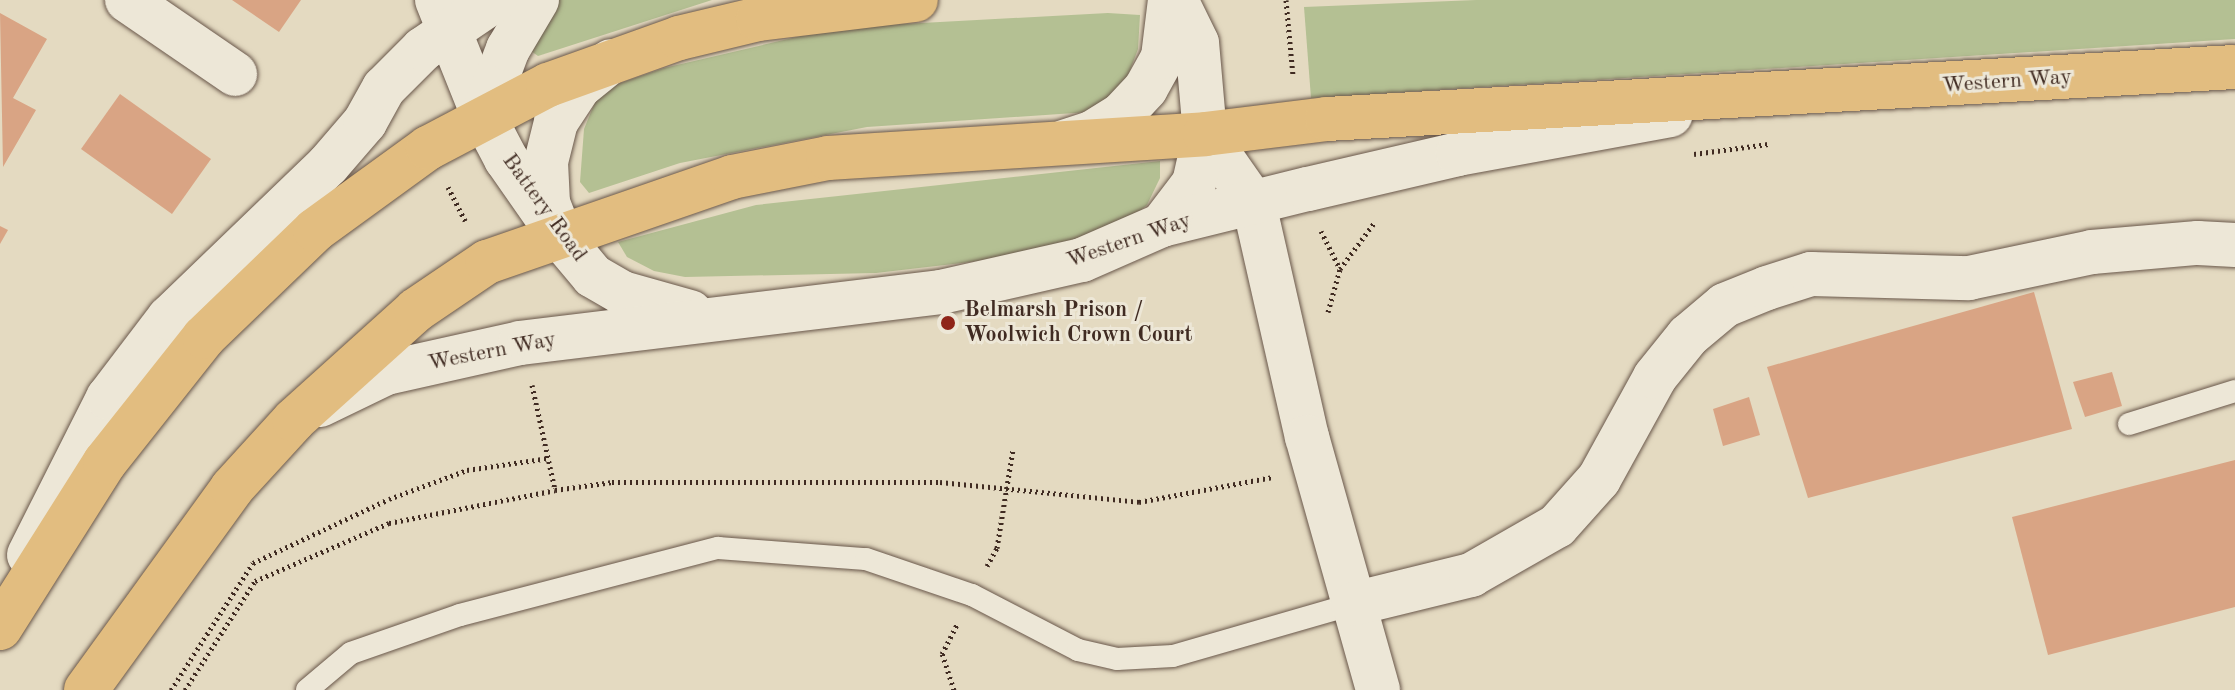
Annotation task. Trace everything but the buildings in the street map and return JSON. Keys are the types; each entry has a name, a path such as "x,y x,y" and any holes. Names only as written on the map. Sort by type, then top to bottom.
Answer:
{"main road":[{"path":"0,628 105,462 204,337 315,230 428,148 483,115 611,61 758,19 916,0"},
{"name":"Western Way","path":"86,690 223,500 294,420 416,310 487,262 562,239 628,209 732,177 814,161 1205,134 1327,119 1779,97 2235,67"}],"street":[{"path":"127,0 235,74"},
{"path":"0,615 80,446 138,356 207,277 328,165 365,122 384,88 442,16 495,0"},
{"path":"483,115 508,49 537,0"},
{"name":"Western Way","path":"1059,144 1092,133 1122,114 1146,88 1163,57 1170,0"},
{"path":"1162,225 1194,183 1205,134 1197,43 1176,0"},
{"name":"Battery Road","path":"442,16 483,115 520,180 593,276 622,293 672,309 736,314"},
{"path":"562,239 548,203 546,176 556,122 579,87 611,61"},
{"name":"Western Way","path":"294,420 386,373 520,343 736,314 941,292 1082,260 1162,225 1458,154 1779,97"},
{"path":"1205,134 1254,204 1307,437 1378,690"},
{"path":"1353,604 1471,575 1557,526 1599,479 1655,377 1688,336 1725,305 1753,293 1811,274 1969,278 2092,252 2235,245"}],"lane":[{"path":"2129,424 2235,391"},
{"path":"307,690 351,653 460,615 718,548 866,559 972,595 1078,650 1117,659 1173,656 1353,604"}],"path":[{"path":"1286,0 1294,83"},
{"path":"1680,156 1773,143"},
{"path":"445,181 466,224"},
{"path":"1324,242 1340,269 1379,217"},
{"path":"529,371 555,490"},
{"path":"171,690 253,563 389,499 467,470 549,458"},
{"path":"185,690 255,581 389,523 555,490 612,482 940,482 1139,502 1281,475"}],"green space":[{"path":"554,0 712,0 538,56 531,51"},
{"path":"1476,0 2235,0 2235,39 1311,98 1304,7"},
{"path":"1108,13 1140,15 1138,49 1129,73 1104,111 867,127 680,163 589,193 580,182 584,129 600,90 664,68 801,36 885,25"},
{"path":"1160,161 1160,178 1147,205 1121,227 1082,242 996,259 876,273 685,277 654,271 627,257 618,242 756,205"}],"place":[{"name":"Belmarsh Prison / Woolwich Crown Court","path":"948,323"}]}
